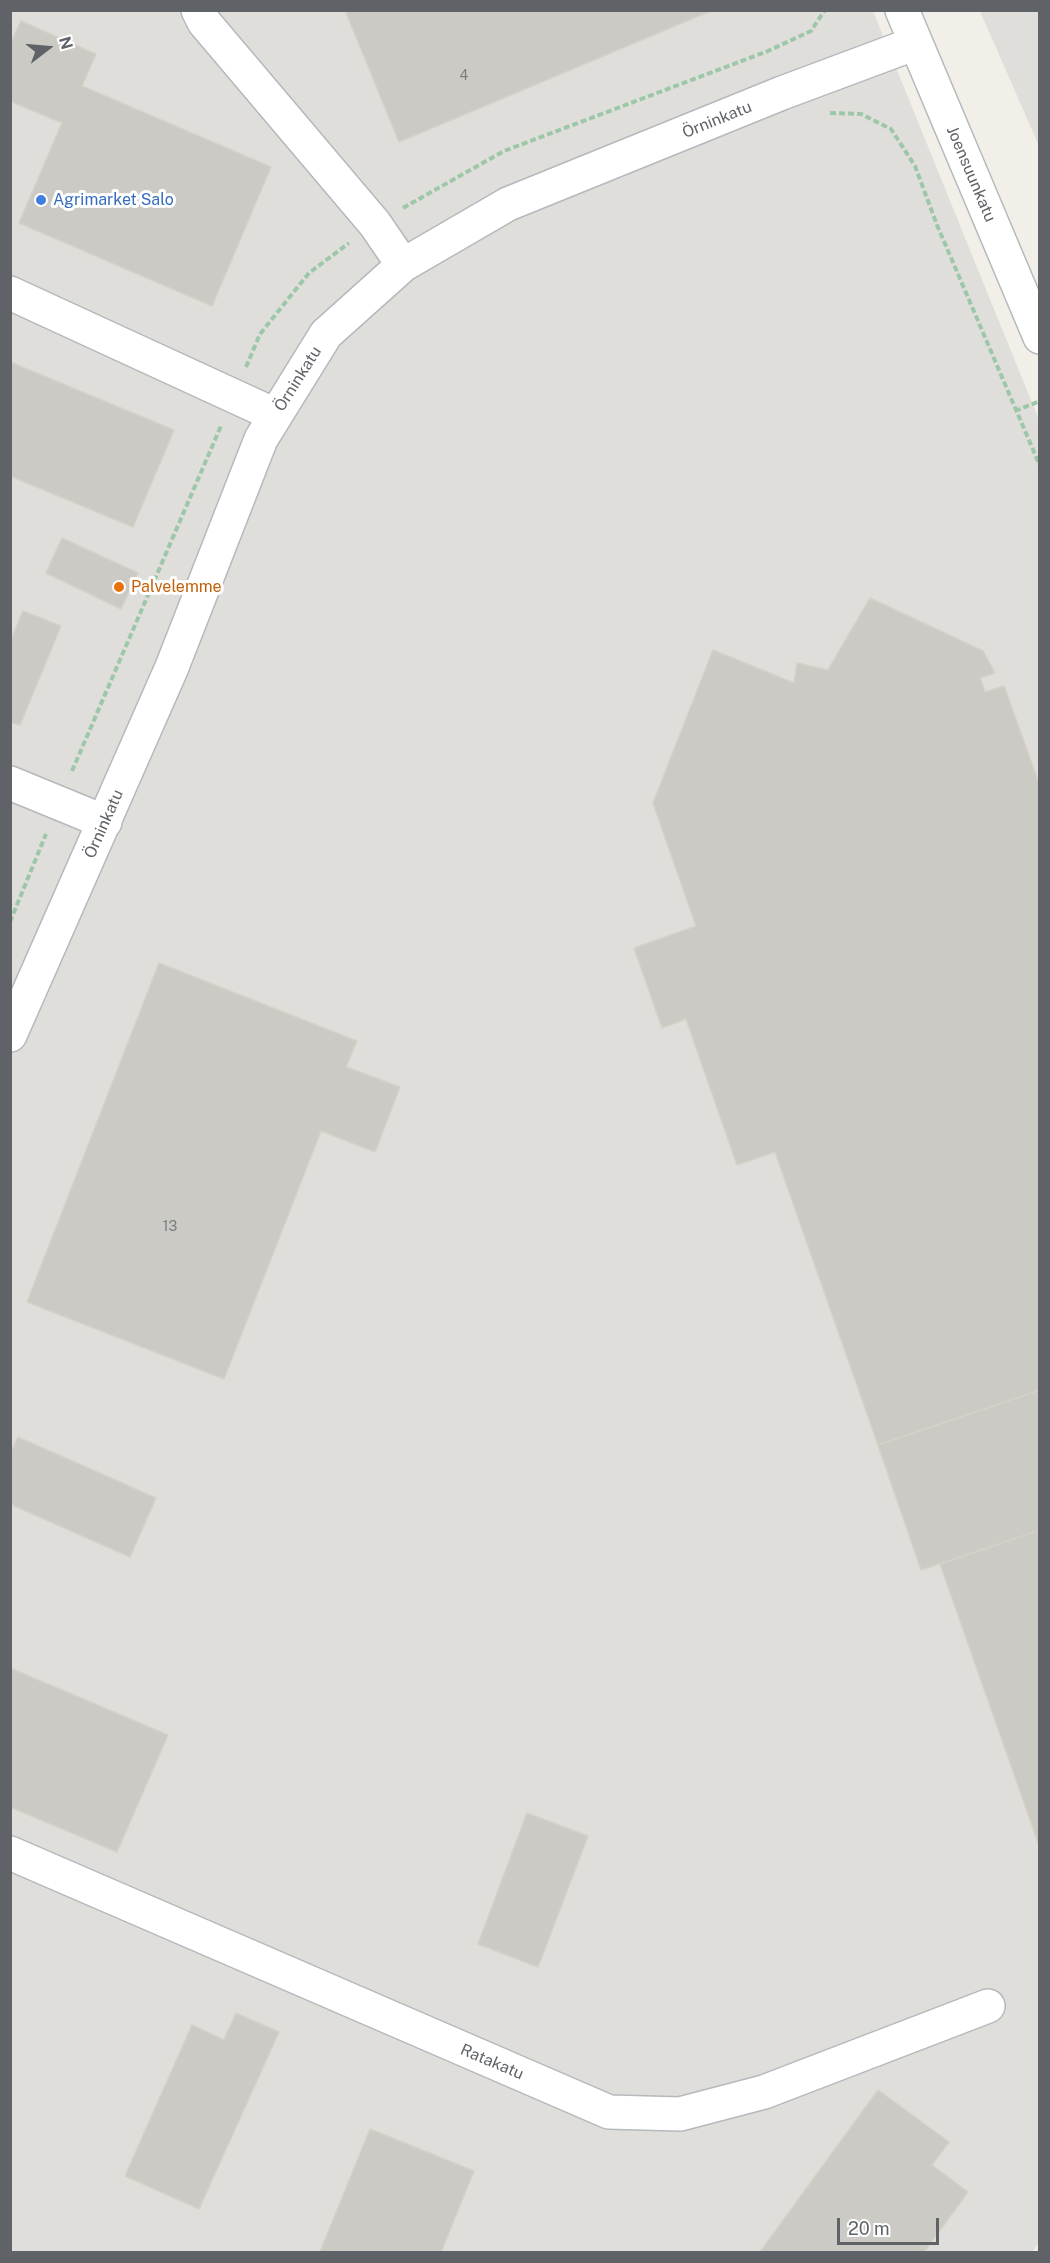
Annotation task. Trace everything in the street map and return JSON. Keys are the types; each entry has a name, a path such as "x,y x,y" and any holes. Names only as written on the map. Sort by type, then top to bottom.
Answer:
{"street":[{"path":"198,10 204,22 375,224 403,265"},
{"name":"Joensuunkatu","path":"902,10 1040,337"},
{"name":"Örninkatu","path":"10,1035 172,667 261,439 326,334 403,265 508,204 782,93 916,43"},
{"path":"10,292 275,415"},
{"path":"10,783 59,801 105,822"},
{"name":"Ratakatu","path":"10,1853 609,2112 680,2114 764,2092 988,2006"}],"path":[{"path":"10,922 59,801 260,334 309,273 375,224 504,151 768,51 811,31 825,10"},
{"path":"768,51 782,93"},
{"path":"818,114 861,114 891,129 915,166 1040,466"},
{"path":"1016,411 1040,401"}],"shaded area":[{"path":"11,11 873,11 1039,420 1039,2243 1032,2252 11,2252"},
{"path":"980,11 1039,11 1039,146"}],"building":[{"path":"345,10 713,10 399,142"},
{"path":"21,21 96,54 82,86 271,167 212,306 19,223 62,123 10,101 10,44"},
{"path":"10,362 174,430 133,527 10,476"},
{"path":"62,538 138,573 121,609 46,573"},
{"path":"870,598 983,651 995,673 980,678 985,692 1004,686 1040,786 1040,1390 878,1445 775,1152 737,1165 686,1019 662,1028 634,948 696,926 653,803 713,650 794,683 797,663 828,670"},
{"path":"23,611 61,626 20,725 10,722 10,642"},
{"path":"159,963 357,1041 346,1067 400,1087 375,1152 321,1131 224,1379 27,1302"},
{"path":"1040,1390 1040,1530 921,1570 878,1445"},
{"path":"18,1437 156,1498 130,1557 10,1504 10,1454"},
{"path":"1040,1530 1040,1848 940,1564"},
{"path":"10,1668 168,1735 117,1852 10,1807"},
{"path":"527,1813 588,1836 538,1967 478,1944"},
{"path":"236,2013 279,2032 199,2209 125,2176 192,2025 224,2040"},
{"path":"878,2090 949,2142 932,2165 968,2192 924,2252 760,2252"},
{"path":"370,2129 474,2171 441,2252 320,2252"}],"place":[{"name":"Agrimarket Salo","path":"41,200"},
{"name":"Palvelemme","path":"119,587"}]}
